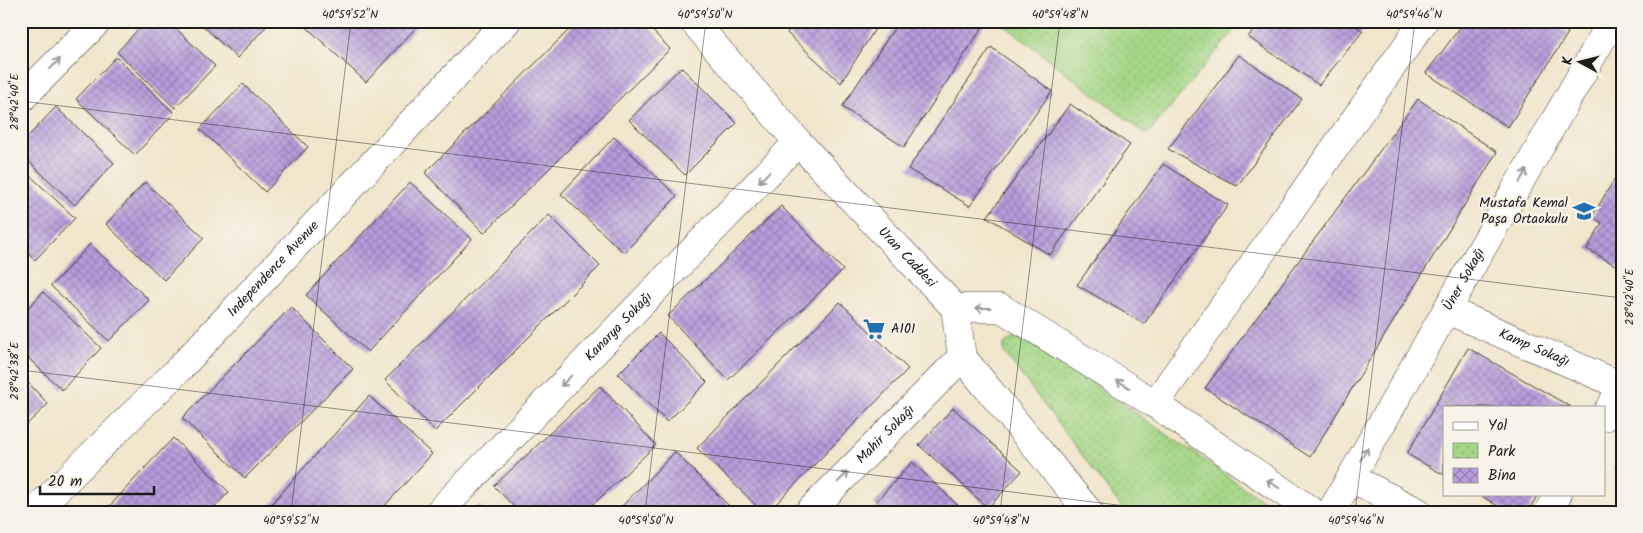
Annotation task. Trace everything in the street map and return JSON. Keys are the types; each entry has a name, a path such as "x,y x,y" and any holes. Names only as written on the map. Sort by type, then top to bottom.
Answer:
{"street":[{"path":"21,99 98,21"},
{"name":"Independence Avenue","path":"34,512 179,369 507,21"},
{"name":"Uran Caddesi","path":"693,21 798,142 955,308"},
{"path":"1156,404 1424,21"},
{"name":"Üner Sokağı","path":"1331,512 1447,310 1607,23"},
{"name":"Kanarya Sokağı","path":"439,512 798,142"},
{"path":"1089,512 962,357 955,308 1001,308 1156,404 1313,512"},
{"name":"Kamp Sokağı","path":"1447,310 1622,387"},
{"name":"Mahir Sokağı","path":"809,512 962,357"},
{"path":"1606,414 1622,387"},
{"path":"1351,478 1418,512"},
{"path":"1548,512 1557,496"}],"green space":[{"path":"999,21 1242,21 1147,135"},
{"path":"1026,337 1279,512 1125,512 1004,352 1004,344 1012,338"}],"building":[{"path":"21,21 29,21 21,30"},
{"path":"146,21 168,21 215,66 175,108 117,52"},
{"path":"198,21 271,21 237,58"},
{"path":"304,21 422,21 366,82 302,23"},
{"path":"578,21 643,21 670,49 484,233 425,173"},
{"path":"794,21 880,21 841,83 787,33"},
{"path":"899,21 978,21 984,25 904,147 842,107"},
{"path":"1260,21 1348,21 1363,31 1319,85 1248,37"},
{"path":"1465,21 1552,21 1568,33 1508,127 1426,73"},
{"path":"991,47 1052,91 970,206 908,169"},
{"path":"1239,55 1302,99 1237,186 1168,149"},
{"path":"116,57 174,113 135,155 76,99"},
{"path":"681,67 737,123 685,175 629,120"},
{"path":"243,84 308,147 265,192 200,129"},
{"path":"1418,99 1497,152 1310,457 1205,388"},
{"path":"1070,104 1130,145 1050,255 987,217"},
{"path":"56,107 114,163 75,205 21,154 21,144"},
{"path":"614,137 677,196 624,253 561,194"},
{"path":"1163,164 1228,205 1144,324 1077,285"},
{"path":"1622,166 1622,269 1587,249 1602,223 1592,217"},
{"path":"21,167 75,218 35,260 21,247"},
{"path":"145,182 204,238 164,280 106,224"},
{"path":"410,182 472,239 368,352 306,295"},
{"path":"781,206 843,270 728,380 668,316"},
{"path":"549,215 600,266 435,431 385,380"},
{"path":"90,244 149,300 109,341 51,286"},
{"path":"43,292 101,348 62,390 21,351 21,315"},
{"path":"840,302 908,369 768,512 763,512 697,448"},
{"path":"291,307 353,369 245,478 182,418"},
{"path":"659,333 707,382 667,422 618,374"},
{"path":"1468,348 1569,406 1443,406 1443,474 1407,454"},
{"path":"21,375 48,404 21,430"},
{"path":"600,386 656,445 585,512 519,512 494,486"},
{"path":"369,396 432,454 379,512 264,512"},
{"path":"953,408 1022,471 988,508 919,445"},
{"path":"173,438 229,492 210,512 104,512"},
{"path":"675,452 730,507 726,512 616,512"},
{"path":"1622,457 1622,471 1616,468"},
{"path":"912,462 965,512 882,512 874,504"},
{"path":"1481,496 1537,496 1528,512 1508,512"},
{"path":"1376,503 1391,512 1372,512"},
{"path":"479,505 486,512 473,512"}],"place":[{"name":"Mustafa Kemal Paşa Ortaokulu","path":"1584,211"},
{"name":"A101","path":"874,329"}]}
